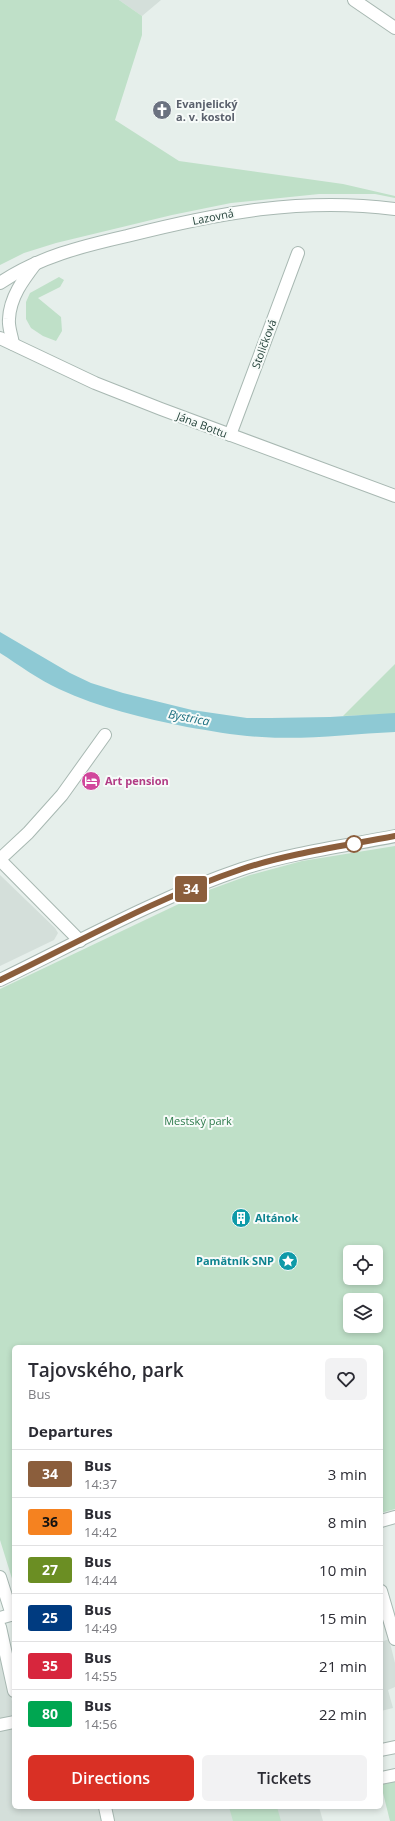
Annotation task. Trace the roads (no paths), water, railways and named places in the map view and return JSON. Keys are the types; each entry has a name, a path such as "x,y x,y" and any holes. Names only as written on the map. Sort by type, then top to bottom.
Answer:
{"street":[{"path":"354,0 395,28"},
{"name":"Lazovná","path":"0,283 19,270 36,262 79,248 230,213 314,205 371,206 395,209"},
{"name":"Stoličková","path":"230,435 298,253"},
{"path":"13,344 9,320 14,297 22,282 36,262"},
{"path":"0,338 13,344"},
{"name":"Jána Bottu","path":"13,344 95,383 395,496"},
{"path":"80,941 0,859 28,833 62,795 105,735"},
{"path":"0,980 175,896 242,869 311,852 395,836"},
{"path":"383,1520 395,1517"},
{"path":"0,1577 8,1616"},
{"path":"383,1598 395,1639"},
{"path":"0,1627 12,1681"},
{"path":"0,1725 12,1722"},
{"path":"383,1750 395,1747"},
{"path":"383,1778 395,1775"},
{"path":"105,1809 108,1821"}],"water":[{"name":"Bystrica","path":"0,632 70,673 91,683 123,693 192,710 247,718 330,717 395,713 395,732 279,738 224,733 187,727 138,716 74,696 37,677 0,653"}],"place":[{"name":"Evanjelický a. v. kostol","path":"162,110"},
{"name":"Art pension","path":"91,781"},
{"name":"Altánok","path":"241,1218"},
{"name":"Pamätník SNP","path":"288,1261"}],"park label":[{"name":"Mestský park","path":"198,1121"}]}
